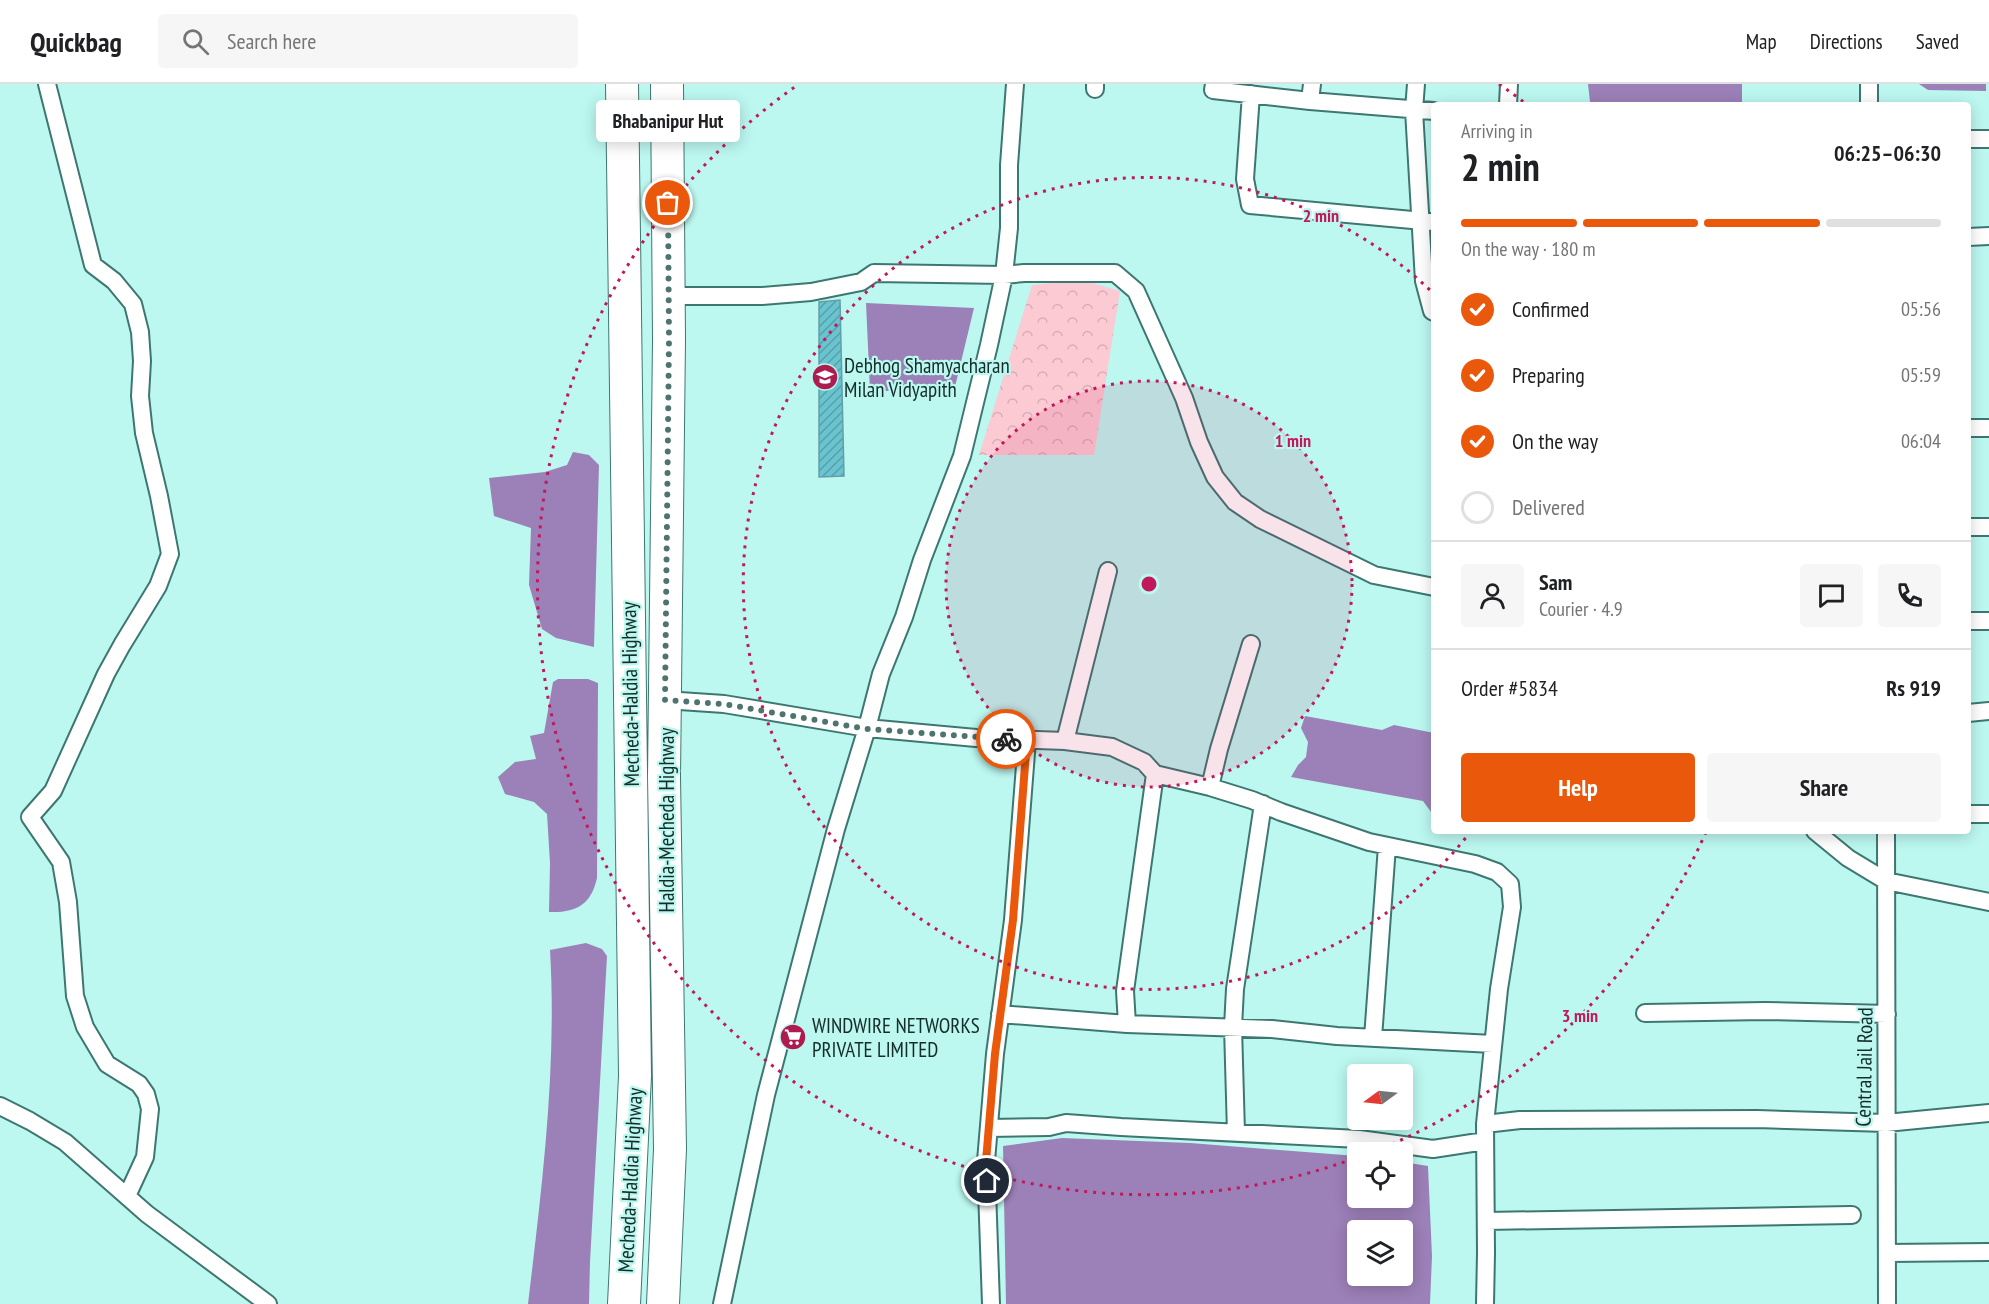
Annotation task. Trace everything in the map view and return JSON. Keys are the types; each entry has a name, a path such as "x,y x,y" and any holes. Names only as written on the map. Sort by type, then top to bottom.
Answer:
{"highway":[{"name":"Mecheda-Haldia Highway","path":"622,84 635,1076 624,1304"},
{"name":"Haldia-Mecheda Highway","path":"663,1304 670,1149 664,777 668,296 667,84"}],"street":[{"path":"47,84 93,265 114,281 133,304 140,332 142,361 140,396 144,433 170,554 158,586 106,674 53,791 30,817 61,862 68,902 75,996 85,1027 106,1064 139,1084 146,1094 150,1109 145,1157 127,1197"},
{"path":"722,1304 766,1095 836,829 867,729 881,674 962,456 1004,275 1009,228 1009,165 1015,84"},
{"path":"1214,84 1214,90 1431,111"},
{"path":"1310,101 1312,84"},
{"path":"1416,84 1414,110 1427,222 1424,281 1431,307"},
{"path":"1508,102 1509,84"},
{"path":"1869,84 1869,102"},
{"path":"1251,94 1245,179 1250,206 1427,222"},
{"path":"1971,139 1989,139"},
{"path":"1971,237 1989,236"},
{"path":"668,296 762,296 811,292 861,282 874,273 1004,275 1115,273 1136,291 1184,398 1199,442 1215,477 1235,502 1260,519 1374,575 1431,586"},
{"path":"1971,428 1989,428"},
{"path":"1971,527 1989,526"},
{"path":"1065,741 1108,571"},
{"path":"1971,621 1989,621"},
{"path":"1210,787 1219,749 1251,644"},
{"path":"665,700 724,704 867,729 1065,741 1112,747 1144,762 1155,774 1210,787 1387,846 1475,864 1497,872 1510,884 1512,907 1498,989 1485,1132 1485,1304"},
{"path":"1971,713 1989,711"},
{"path":"991,1304 986,1161 1000,1014 1013,920 1027,740"},
{"path":"1127,1024 1125,991 1155,774"},
{"path":"1236,1133 1233,1027 1235,989 1263,804"},
{"path":"1971,814 1989,814"},
{"path":"1819,834 1848,858 1886,881 1989,902"},
{"name":"Central Jail Road","path":"1886,834 1887,1304"},
{"path":"1373,1038 1387,846"},
{"path":"1645,1013 1765,1011 1887,1014"},
{"path":"1000,1014 1127,1024 1233,1027 1373,1038 1493,1044"},
{"path":"0,1106 65,1142 147,1214 268,1304"},
{"path":"989,1128 1028,1128 1066,1123 1359,1139 1434,1149 1520,1120 1757,1119 1886,1123 1989,1113"},
{"path":"1486,1221 1852,1215"},
{"path":"1887,1253 1989,1252"}],"green space":[{"path":"1082,280 1120,291 1094,455 979,455 1032,285"}],"shaded area":[{"path":"1588,84 1742,84 1742,102 1590,102"},
{"path":"1919,84 1986,84 1986,91 1928,90"},
{"path":"866,303 974,308 954,391 870,391"},
{"path":"573,452 589,455 599,465 594,647 556,638 542,629 529,585 531,528 494,516 489,478 545,472 567,465"},
{"path":"558,679 588,679 598,683 597,878 591,895 581,906 567,911 549,912 550,863 547,814 534,802 505,794 498,777 515,762 536,759 530,736 544,733 553,682"},
{"path":"1305,716 1382,730 1394,725 1431,732 1431,812 1423,801 1291,777 1306,757 1308,742 1301,728"},
{"path":"586,943 602,949 607,956 589,1304 528,1304 543,1172 550,1083 552,994 550,950"},
{"path":"1062,1138 1190,1143 1347,1155 1347,1208 1413,1208 1413,1164 1428,1166 1432,1256 1430,1304 1006,1304 1003,1146"}],"building":[{"name":"Debhog Shamyacharan Milan Vidyapith","path":"840,300 844,476 819,477 819,302"}],"way so far":[{"path":"668,203 669,339 665,700 724,704 867,729 1006,739"}],"place":[{"name":"Bhabanipur Hut","path":"668,203"},
{"name":"Debhog Shamyacharan Milan Vidyapith","path":"825,377"},
{"name":"WINDWIRE NETWORKS PRIVATE LIMITED","path":"793,1037"}],"route":[{"path":"987,1181 986,1161 995,1054 1013,920 1027,740 1006,739"}]}
